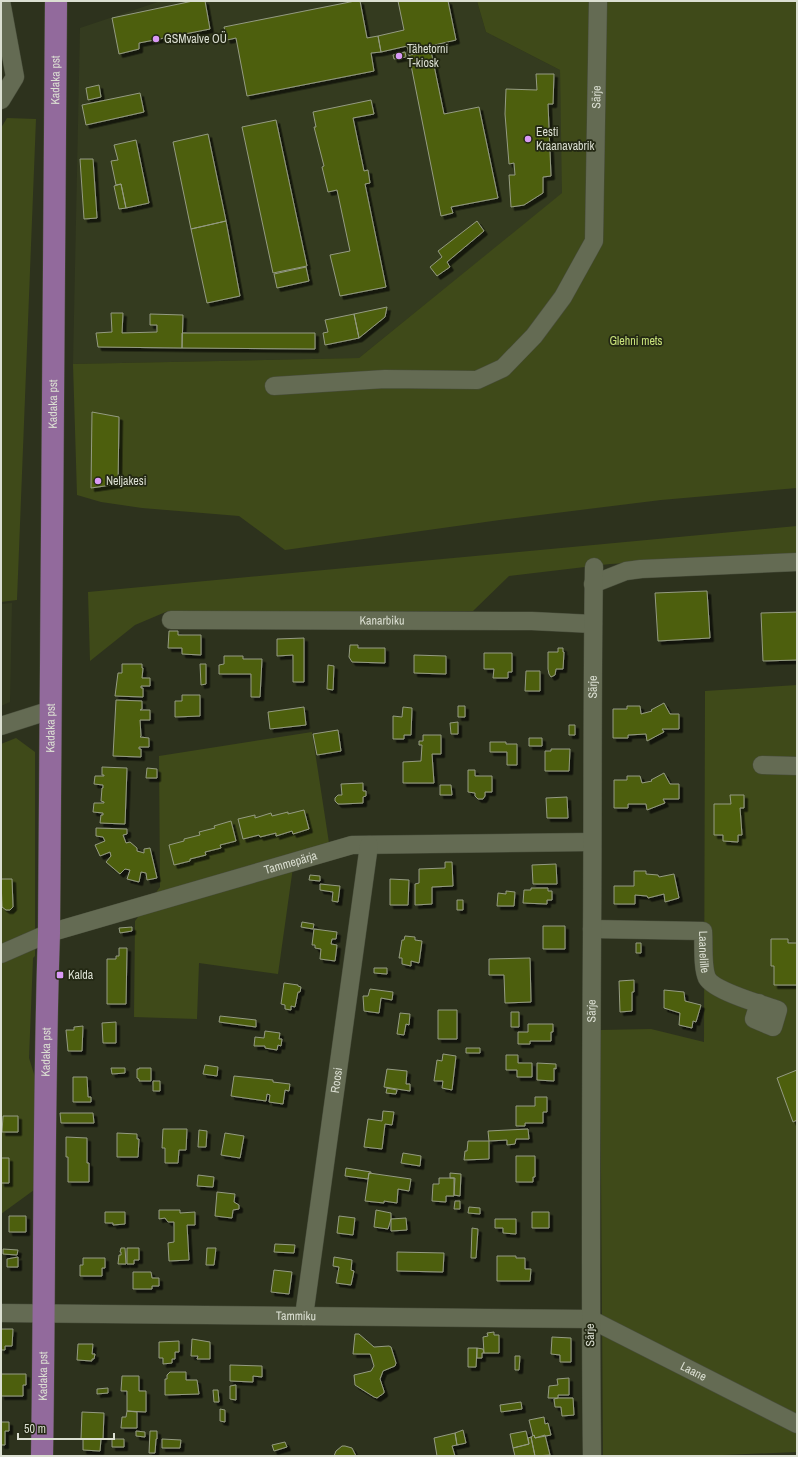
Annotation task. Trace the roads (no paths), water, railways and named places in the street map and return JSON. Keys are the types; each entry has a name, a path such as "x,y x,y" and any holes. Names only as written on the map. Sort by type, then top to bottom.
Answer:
{"main road":[{"name":"Kadaka pst","path":"42,1456 45,1313 45,1033 49,933 56,1"}],"street":[{"path":"1,1 14,77 1,100"},
{"name":"Särje","path":"274,386 385,379 477,380 503,368 534,336 563,297 594,241 598,1"},
{"name":"Särje","path":"592,1456 590,1319 591,842 592,624 594,575 641,569 797,562"},
{"name":"Kanarbiku","path":"171,620 532,621 592,624"},
{"path":"1,726 51,710"},
{"path":"762,765 797,766"},
{"name":"Tammepärja","path":"1,954 49,933 352,845 591,842"},
{"name":"Roosi","path":"304,1316 369,845"},
{"name":"Laanelille","path":"592,929 703,931 704,967 707,979 721,990 759,1003"},
{"name":"Tammiku","path":"1,1313 590,1319"},
{"name":"Laane","path":"590,1319 797,1424"}],"place":[{"name":"GSMvalve OÜ","path":"156,39"},
{"name":"Tähetorni T-kiosk","path":"399,56"},
{"name":"Eesti Kraanavabrik","path":"528,139"},
{"name":"Neljakesi","path":"98,481"},
{"name":"Kalda","path":"60,975"}],"park label":[{"name":"Glehni mets","path":"636,341"}]}
